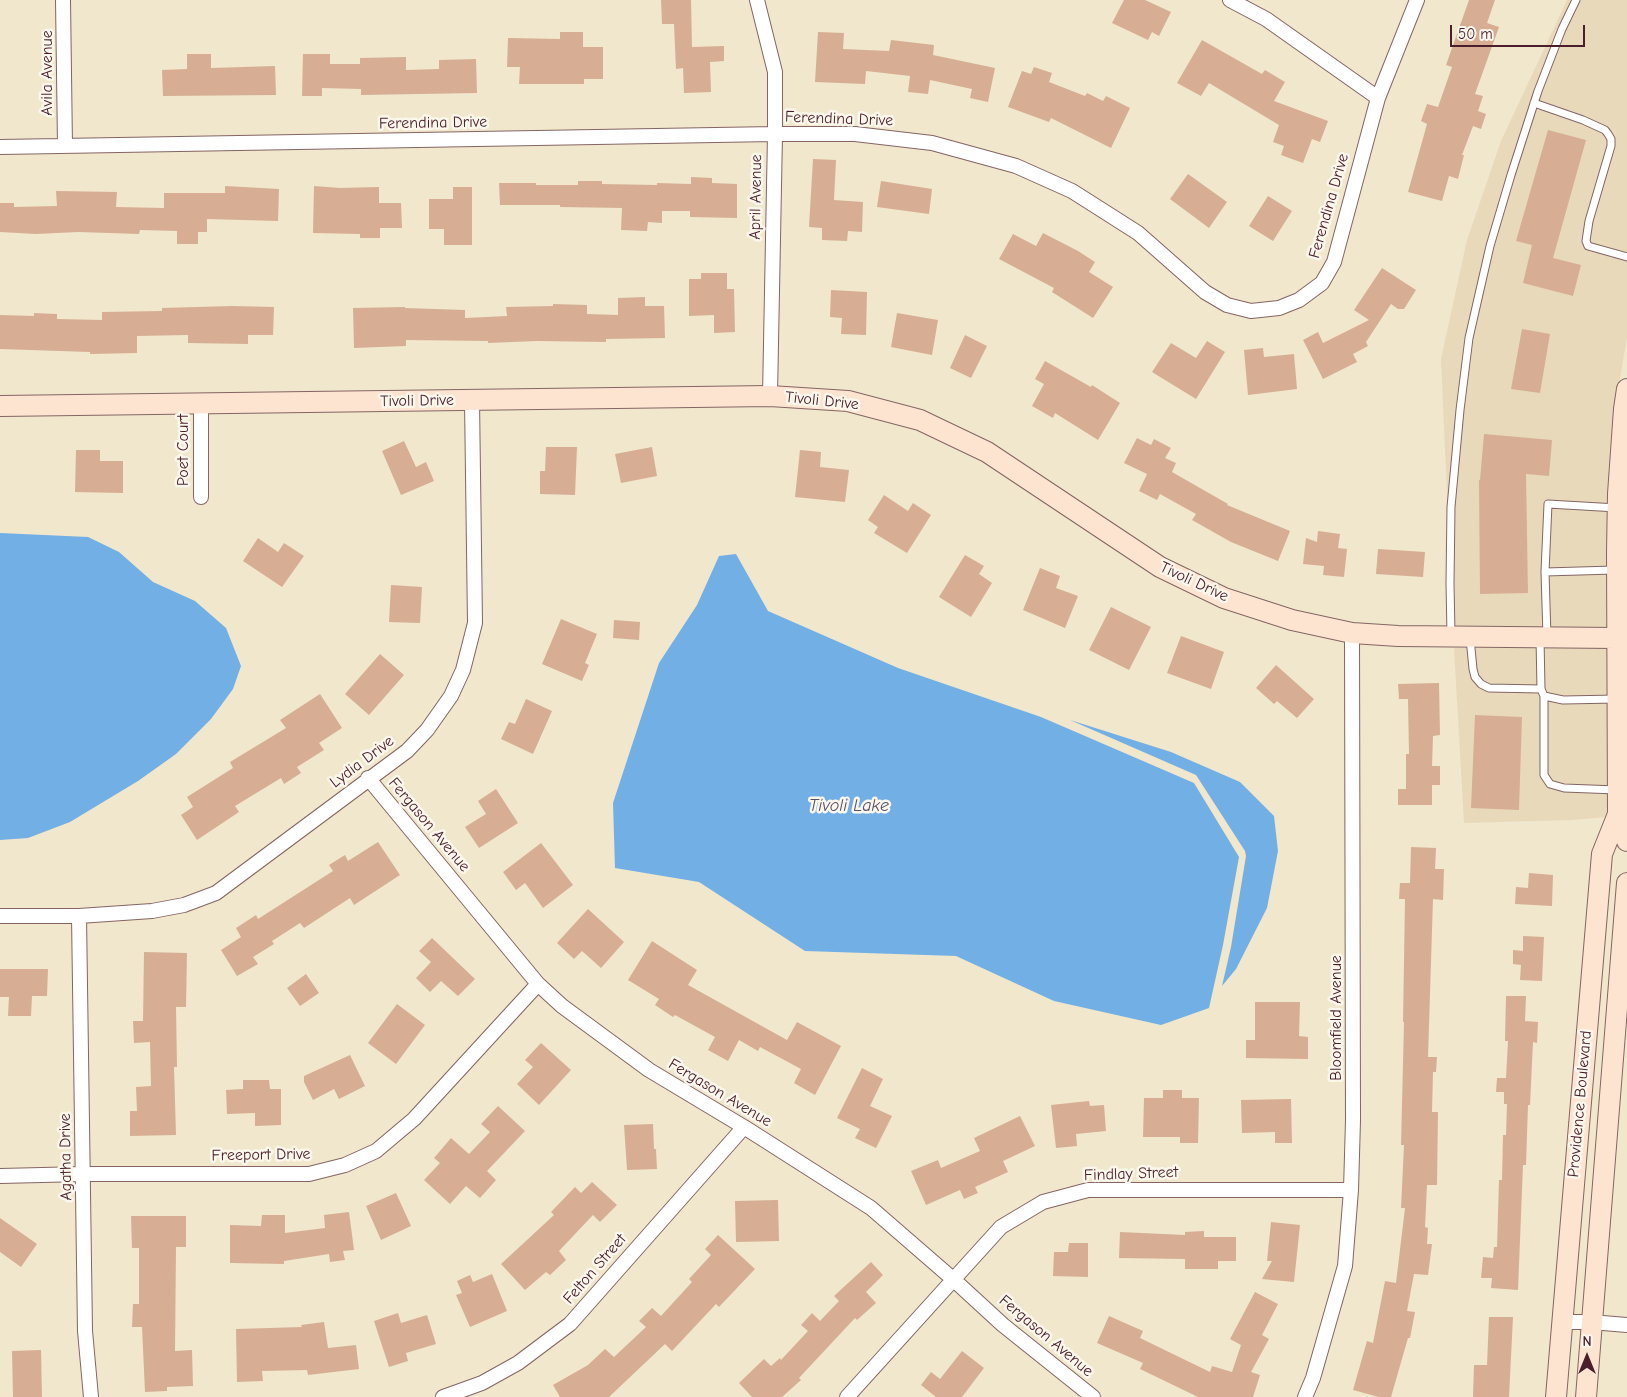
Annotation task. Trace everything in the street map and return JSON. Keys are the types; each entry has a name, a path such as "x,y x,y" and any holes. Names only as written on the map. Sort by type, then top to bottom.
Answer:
{"street":[{"name":"Avila Avenue","path":"63,0 65,146"},
{"name":"April Avenue","path":"757,0 775,72 770,396"},
{"path":"1230,0 1266,19 1378,98"},
{"name":"Ferendina Drive","path":"0,147 775,134 855,134 932,143 1016,166 1072,191 1138,233 1205,292 1227,305 1251,311 1279,308 1299,300 1322,283 1334,262 1378,98 1417,0"},
{"name":"Providence Boulevard","path":"1627,389 1617,508 1618,790 1627,841"},
{"name":"Tivoli Drive","path":"0,406 770,396 848,401 920,420 987,452 1160,567 1224,598 1292,620 1352,633 1460,638 1617,638"},
{"name":"Lydia Drive","path":"0,916 79,916 152,911 184,905 216,894 368,778 407,751 427,730 451,696 463,670 475,623 472,400"},
{"name":"Poet Court","path":"201,403 201,497"},
{"name":"Bloomfield Avenue","path":"1305,1397 1313,1378 1345,1266 1350,1190 1353,1120 1352,633"},
{"name":"Fergason Avenue","path":"368,778 538,984 562,1006 649,1070 744,1127 870,1208 1003,1324 1093,1397"},
{"name":"Providence Boulevard","path":"1556,1397 1602,854 1622,814"},
{"name":"Providence Boulevard","path":"1586,1397 1627,883"},
{"name":"Agatha Drive","path":"79,916 85,1332 91,1397"},
{"name":"Freeport Drive","path":"0,1176 309,1174 346,1165 376,1151 414,1119 538,984"},
{"name":"Felton Street","path":"443,1397 482,1383 518,1363 570,1324 744,1127"},
{"name":"Findlay Street","path":"847,1397 1001,1227 1043,1202 1088,1190 1350,1190"},
{"path":"1562,1322 1627,1325"}],"lane":[{"path":"1541,689 1489,688 1481,684 1475,677 1460,638 1450,583 1451,507 1469,338 1490,246 1534,103 1562,28 1576,0"},
{"path":"1534,103 1583,120 1605,130 1608,134 1611,139 1611,146 1589,221 1586,241 1588,246 1627,258"},
{"path":"1617,508 1548,504 1541,689 1544,696 1544,775 1550,784 1564,788 1618,790"},
{"path":"1545,572 1617,570"},
{"path":"1544,696 1563,700 1617,699"}],"shaded area":[{"path":"1567,0 1627,0 1627,337 1615,408 1608,627 1453,627 1441,359 1467,240 1501,141"},
{"path":"1454,648 1608,648 1607,817 1572,820 1464,823"}],"water":[{"path":"0,533 88,537 119,552 153,582 195,601 226,628 241,666 233,689 211,719 176,754 138,781 70,822 28,838 0,840"},
{"name":"Tivoli Lake","path":"736,554 768,611 898,668 1041,717 1194,783 1239,857 1209,1008 1161,1025 1054,1001 956,956 805,951 699,882 615,868 613,803 659,663 697,605 719,556"},
{"path":"1070,720 1171,752 1240,782 1274,816 1278,851 1267,908 1236,969 1222,986 1231,947 1246,856 1245,851 1196,775"}],"building":[{"path":"661,0 691,0 692,47 724,46 724,61 710,62 711,92 684,93 683,68 676,69 674,24 662,24"},
{"path":"1124,0 1145,0 1171,12 1159,36 1152,32 1148,40 1112,23"},
{"path":"1469,0 1495,0 1487,23 1499,27 1475,94 1483,96 1478,111 1486,114 1481,129 1473,126 1462,155 1464,155 1458,179 1449,176 1442,201 1408,192 1427,124 1421,121 1427,104 1438,107 1452,67 1446,65"},
{"path":"560,32 583,32 583,47 603,47 603,79 584,79 584,84 519,84 520,67 507,67 508,38 560,39"},
{"path":"818,32 844,33 843,49 889,51 891,40 934,45 933,55 995,68 988,102 970,98 972,89 930,80 928,94 908,92 910,76 866,71 865,84 815,82"},
{"path":"1202,40 1262,74 1265,70 1285,82 1274,101 1328,121 1320,142 1312,139 1303,163 1281,155 1284,146 1273,142 1279,125 1209,83 1201,96 1177,83"},
{"path":"187,54 211,54 211,68 275,66 276,95 163,96 162,70 187,69"},
{"path":"303,54 330,54 330,64 360,64 360,58 406,57 406,70 439,69 439,60 476,59 477,93 361,95 361,89 322,88 322,96 302,96"},
{"path":"1034,67 1052,73 1049,82 1085,96 1087,93 1103,101 1106,96 1130,108 1111,148 1051,118 1049,122 1008,107 1022,71 1031,74"},
{"path":"1548,130 1586,140 1553,258 1581,265 1573,296 1523,283 1532,245 1516,241"},
{"path":"813,159 836,160 834,200 863,202 862,232 848,231 847,241 822,240 822,228 809,227"},
{"path":"1188,174 1227,202 1209,228 1170,199"},
{"path":"691,177 712,178 712,183 737,184 737,218 690,217 690,211 662,211 662,223 648,222 647,231 621,230 622,208 500,205 499,183 578,185 578,181 602,181 602,184 691,184"},
{"path":"881,181 932,189 929,214 877,207"},
{"path":"225,186 279,189 278,221 207,219 207,232 198,232 198,244 177,244 177,231 140,230 139,234 0,232 0,203 14,203 14,207 57,206 56,191 117,192 116,207 164,208 164,193 225,193"},
{"path":"314,186 340,188 379,187 379,203 401,203 402,228 380,228 380,238 360,238 360,234 313,233"},
{"path":"453,187 472,187 472,245 444,245 444,229 429,229 429,199 453,199"},
{"path":"1268,196 1292,211 1273,241 1249,226"},
{"path":"1043,233 1095,262 1089,272 1113,287 1093,318 1052,292 1054,288 999,259 1013,234 1036,246"},
{"path":"1382,268 1416,290 1404,309 1398,309 1391,304 1366,342 1368,346 1353,354 1357,362 1323,379 1303,340 1318,332 1323,343 1369,320 1354,310"},
{"path":"701,273 727,273 727,289 734,289 735,332 714,333 714,315 689,316 689,279 701,279"},
{"path":"831,290 867,292 866,335 841,334 842,318 830,317"},
{"path":"645,297 645,306 664,306 665,338 606,339 606,342 537,341 488,343 488,341 406,340 406,346 354,348 353,308 405,307 465,310 465,318 507,316 506,307 553,306 553,304 587,305 587,314 618,315 618,298"},
{"path":"274,307 273,335 248,335 248,344 188,343 188,335 137,336 137,353 90,354 90,352 0,349 0,315 34,316 34,313 57,314 57,319 102,320 102,312 162,311 162,308"},
{"path":"897,313 938,320 932,355 891,347"},
{"path":"1522,329 1550,334 1540,393 1511,389"},
{"path":"965,335 987,346 971,378 950,368"},
{"path":"1207,341 1225,352 1196,399 1152,372 1171,343 1196,358"},
{"path":"1263,348 1264,357 1294,354 1297,389 1248,395 1244,350"},
{"path":"1045,361 1091,387 1092,385 1120,403 1098,440 1055,413 1053,418 1032,406 1044,384 1035,379"},
{"path":"1484,434 1552,440 1549,476 1526,474 1528,593 1480,594 1479,480"},
{"path":"1137,438 1151,445 1154,439 1171,448 1165,458 1176,463 1172,472 1227,505 1290,531 1278,561 1231,542 1192,520 1196,514 1160,494 1157,500 1139,491 1147,474 1124,463"},
{"path":"404,441 416,467 426,462 434,481 401,495 382,451"},
{"path":"546,447 577,447 575,495 540,494 540,471 545,471"},
{"path":"652,447 657,476 621,483 615,454"},
{"path":"76,450 100,450 100,461 123,461 123,493 75,492"},
{"path":"800,450 821,452 820,467 849,470 845,502 795,497"},
{"path":"884,495 908,511 913,503 931,515 907,553 874,533 878,527 868,520"},
{"path":"1318,531 1340,534 1338,548 1347,549 1344,577 1323,575 1324,566 1303,564 1306,538 1317,542"},
{"path":"258,538 278,552 284,543 304,556 282,587 243,561"},
{"path":"1378,549 1425,552 1423,577 1376,574"},
{"path":"965,555 984,566 979,574 992,583 971,617 939,597"},
{"path":"1040,568 1060,576 1056,588 1078,596 1065,628 1023,610"},
{"path":"391,585 422,587 420,623 389,622"},
{"path":"1111,607 1151,627 1129,670 1089,650"},
{"path":"561,619 597,634 585,663 589,665 582,681 542,664"},
{"path":"614,620 640,622 639,640 613,638"},
{"path":"1181,636 1224,652 1211,689 1167,673"},
{"path":"380,654 404,675 369,715 345,694"},
{"path":"1276,665 1314,699 1297,718 1277,701 1274,704 1256,688"},
{"path":"1439,683 1440,735 1433,736 1432,766 1440,766 1440,785 1432,785 1432,805 1398,805 1398,789 1406,789 1406,754 1409,754 1408,699 1399,699 1398,684"},
{"path":"320,694 342,728 319,743 324,750 297,767 301,773 284,784 281,778 235,806 239,812 197,840 181,815 193,807 187,797 233,768 230,762 286,728 280,720"},
{"path":"526,699 552,711 533,754 501,739 509,722 515,724"},
{"path":"1475,715 1522,717 1519,810 1471,808"},
{"path":"496,789 518,823 479,848 465,827 486,814 478,801"},
{"path":"378,842 400,875 354,905 350,898 304,928 300,923 272,941 274,944 253,957 258,964 237,976 221,950 241,937 236,928 256,915 258,919 333,871 329,865 345,855 348,861"},
{"path":"541,843 573,885 543,908 525,883 516,890 503,872"},
{"path":"1411,847 1436,848 1435,869 1444,869 1443,900 1433,899 1428,1057 1437,1057 1436,1072 1433,1072 1432,1112 1438,1112 1437,1185 1427,1185 1425,1227 1428,1228 1427,1244 1432,1244 1428,1275 1414,1274 1407,1311 1415,1312 1410,1338 1408,1338 1391,1397 1379,1397 1353,1390 1367,1341 1373,1343 1385,1281 1396,1283 1405,1208 1401,1208 1404,1145 1401,1145 1405,899 1399,899 1400,883 1410,883"},
{"path":"1529,873 1553,875 1552,906 1515,904 1516,887 1528,888"},
{"path":"588,909 624,942 601,968 582,951 574,959 557,943"},
{"path":"1523,936 1544,937 1542,981 1520,980 1521,965 1513,964 1513,950 1523,951"},
{"path":"432,938 475,979 458,996 441,981 430,992 416,978 431,962 419,951"},
{"path":"652,941 697,970 688,985 787,1040 797,1022 841,1046 815,1095 794,1083 801,1069 760,1047 758,1051 739,1040 728,1061 708,1050 715,1037 675,1015 673,1017 655,1005 659,999 628,980"},
{"path":"144,952 187,953 186,1007 176,1007 177,1067 174,1067 176,1135 130,1136 130,1111 137,1111 136,1087 151,1086 150,1042 134,1043 133,1021 143,1021"},
{"path":"0,969 48,969 47,996 32,996 31,1016 8,1016 9,997 0,997"},
{"path":"306,974 319,993 300,1006 287,988"},
{"path":"1506,996 1526,996 1525,1021 1538,1022 1537,1043 1533,1042 1526,1165 1523,1165 1518,1290 1491,1288 1492,1278 1481,1278 1483,1257 1493,1258 1494,1247 1497,1247 1499,1180 1502,1180 1503,1135 1506,1135 1507,1104 1504,1104 1504,1092 1496,1092 1497,1078 1506,1078 1508,1041 1505,1041"},
{"path":"1255,1002 1300,1002 1299,1036 1308,1037 1308,1059 1246,1058 1246,1040 1255,1040"},
{"path":"397,1004 425,1025 396,1064 368,1043"},
{"path":"541,1043 571,1070 539,1105 517,1084 533,1067 525,1060"},
{"path":"350,1055 365,1086 339,1099 334,1089 313,1100 304,1082 304,1076"},
{"path":"862,1068 883,1079 870,1106 892,1116 876,1148 855,1138 860,1129 837,1118"},
{"path":"243,1080 269,1080 270,1089 281,1089 281,1125 255,1126 255,1113 227,1114 226,1090 243,1089"},
{"path":"1163,1090 1182,1090 1182,1098 1199,1098 1198,1143 1180,1143 1180,1137 1143,1137 1144,1098 1163,1098"},
{"path":"1291,1099 1292,1143 1275,1143 1275,1132 1242,1133 1241,1100"},
{"path":"1089,1101 1090,1106 1104,1105 1106,1131 1076,1134 1077,1146 1056,1148 1051,1105"},
{"path":"498,1106 525,1131 487,1171 496,1180 480,1198 466,1186 450,1204 424,1180 440,1163 434,1158 451,1138 469,1154 490,1132 481,1124"},
{"path":"1020,1116 1035,1146 1003,1161 1008,1172 975,1187 978,1193 964,1199 960,1190 926,1205 911,1171 938,1160 941,1168 980,1151 974,1138"},
{"path":"653,1124 657,1169 627,1170 624,1125"},
{"path":"592,1182 617,1205 600,1222 593,1215 559,1251 566,1260 550,1275 546,1272 525,1290 501,1264 554,1215 551,1212 575,1187 581,1193"},
{"path":"396,1193 411,1226 381,1240 366,1206"},
{"path":"778,1200 779,1241 736,1242 735,1201"},
{"path":"349,1212 354,1250 343,1251 345,1260 330,1262 329,1254 284,1261 284,1264 230,1263 230,1225 261,1226 262,1215 285,1215 285,1233 325,1228 324,1215"},
{"path":"131,1216 186,1216 186,1247 176,1247 175,1351 192,1350 193,1386 167,1387 167,1391 145,1392 142,1327 132,1327 133,1304 139,1304 139,1248 132,1248"},
{"path":"0,1218 37,1244 21,1267 0,1252"},
{"path":"1271,1222 1300,1225 1294,1282 1262,1279 1272,1261 1267,1261"},
{"path":"1204,1231 1204,1237 1236,1237 1236,1261 1218,1261 1218,1269 1185,1269 1185,1259 1119,1258 1120,1232 1185,1235 1185,1232"},
{"path":"718,1235 755,1269 719,1307 716,1304 672,1351 665,1344 609,1397 560,1397 553,1385 588,1365 605,1349 614,1357 646,1327 639,1321 652,1308 661,1316 692,1282 689,1279 711,1255 705,1249"},
{"path":"1069,1243 1088,1243 1088,1277 1053,1276 1054,1252 1068,1252"},
{"path":"871,1262 883,1275 866,1292 876,1303 857,1320 855,1318 799,1378 801,1380 782,1397 752,1397 739,1383 764,1359 771,1366 780,1358 781,1360 808,1331 801,1325 812,1313 820,1321 839,1301 834,1296"},
{"path":"492,1274 507,1311 470,1327 456,1295 462,1293 457,1281 470,1275 473,1282"},
{"path":"1255,1292 1278,1304 1262,1335 1269,1339 1251,1372 1260,1375 1253,1397 1198,1397 1140,1369 1143,1363 1097,1343 1109,1316 1143,1331 1140,1338 1210,1372 1212,1366 1232,1372 1241,1345 1230,1339"},
{"path":"398,1313 401,1323 427,1315 436,1344 406,1353 408,1361 389,1367 374,1321"},
{"path":"1489,1317 1513,1317 1509,1397 1473,1397 1474,1365 1487,1365"},
{"path":"324,1322 328,1348 356,1345 359,1369 308,1375 307,1370 262,1371 263,1381 237,1382 236,1329 302,1327 301,1325"},
{"path":"41,1350 42,1397 13,1397 12,1351"},
{"path":"962,1351 984,1368 962,1397 936,1397 921,1385 931,1372 940,1379"}]}
